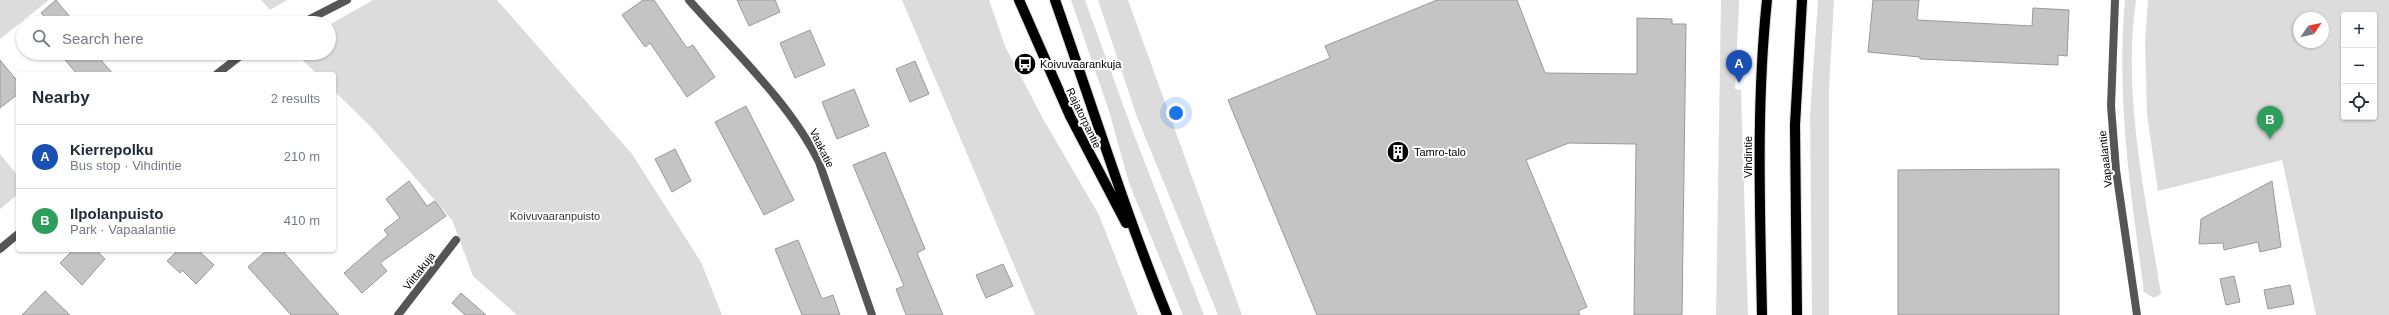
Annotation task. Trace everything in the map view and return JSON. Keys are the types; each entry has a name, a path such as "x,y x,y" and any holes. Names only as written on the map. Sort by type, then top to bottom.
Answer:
{"main road":[{"name":"Rajatorpantie","path":"1019,0 1070,116 1137,242"},
{"name":"Rajatorpantie","path":"1054,0 1111,160 1137,242 1167,315"},
{"name":"Vihdintie","path":"1762,315 1760,121 1762,42 1767,0"},
{"path":"1797,315 1795,125 1802,0"}],"street":[{"path":"316,16 347,0"},
{"name":"Vaakatie","path":"689,0 768,89 810,143 819,162 872,315"},
{"name":"Vapaalantie","path":"2114,0 2111,106 2116,170 2137,315"},
{"path":"220,72 235,60"},
{"path":"0,249 16,236"},
{"name":"Viittakuja","path":"398,315 456,240"}],"green space":[{"path":"0,0 49,0 29,16 16,16 16,26 0,39"},
{"path":"261,0 287,0 270,10"},
{"name":"Koivuvaaranpuisto","path":"373,0 497,0 632,154 701,262 722,315 517,315 473,276 452,220 372,128 336,93 336,72 315,72 302,60 336,60 336,21"},
{"path":"902,0 989,0 1005,46 1042,117 1099,215 1138,315 1035,315"},
{"path":"1071,0 1085,0 1133,132 1204,315 1183,315 1129,183 1109,111"},
{"path":"1098,0 1128,0 1242,315 1218,315 1137,117"},
{"path":"1721,0 1739,0 1735,89 1741,90 1748,315 1716,315"},
{"path":"1818,0 1834,0 1829,88 1829,315 1812,315 1810,115"},
{"path":"2125,0 2136,0 2132,37 2134,110 2143,184 2161,294 2154,298 2144,292 2126,146 2122,74"},
{"path":"2148,0 2389,0 2389,315 2316,315 2282,160 2158,191 2147,114 2145,42"},
{"path":"0,154 16,174 16,196 0,209"}],"building":[{"path":"56,0 69,16 44,16 41,13"},
{"path":"643,0 654,0 687,48 693,45 715,77 687,97 650,43 645,47 622,15"},
{"path":"737,0 775,0 780,12 749,26"},
{"name":"Tamro-talo","path":"1437,0 1517,0 1545,73 1637,74 1637,18 1672,19 1672,24 1686,24 1682,315 1634,315 1636,144 1569,143 1526,160 1587,307 1578,311 1580,315 1317,315 1228,100 1330,58 1325,46"},
{"path":"1873,0 1919,0 1917,20 2032,26 2033,8 2069,10 2067,56 2058,55 2058,65 1920,59 1920,57 1868,52"},
{"path":"810,30 825,65 795,78 780,43"},
{"path":"0,60 16,80 16,96 0,108"},
{"path":"65,60 101,60 111,72 75,72"},
{"path":"915,61 929,94 910,102 896,69"},
{"path":"854,89 869,126 837,139 822,102"},
{"path":"746,106 794,200 764,215 715,122"},
{"path":"675,149 691,181 672,192 655,159"},
{"path":"885,152 925,249 917,253 943,315 906,315 896,289 904,286 853,165"},
{"path":"2059,169 2059,315 1898,315 1898,170"},
{"path":"409,181 427,206 435,201 446,216 380,263 387,271 362,293 344,273 388,235 384,230 400,218 386,199"},
{"path":"2272,181 2281,247 2260,252 2258,242 2224,250 2223,243 2199,244 2201,219"},
{"path":"798,240 822,299 833,295 840,315 802,315 775,249"},
{"path":"71,252 98,252 105,259 82,285 60,263"},
{"path":"176,252 200,252 214,265 196,284 182,270 180,273 167,261"},
{"path":"265,252 284,252 339,315 291,315 248,267"},
{"path":"1003,264 1013,286 986,298 976,275"},
{"path":"2234,276 2240,302 2226,305 2220,279"},
{"path":"2290,285 2294,304 2268,309 2264,290"},
{"path":"45,291 70,315 22,315"},
{"path":"461,293 486,315 465,315 452,303"}],"place":[{"name":"Koivuvaarankuja","path":"1025,64"},
{"name":"Kierrepolku","path":"1739,83"},
{"name":"Ilpolanpuisto","path":"2270,139"},
{"name":"Tamro-talo","path":"1398,152"}]}
